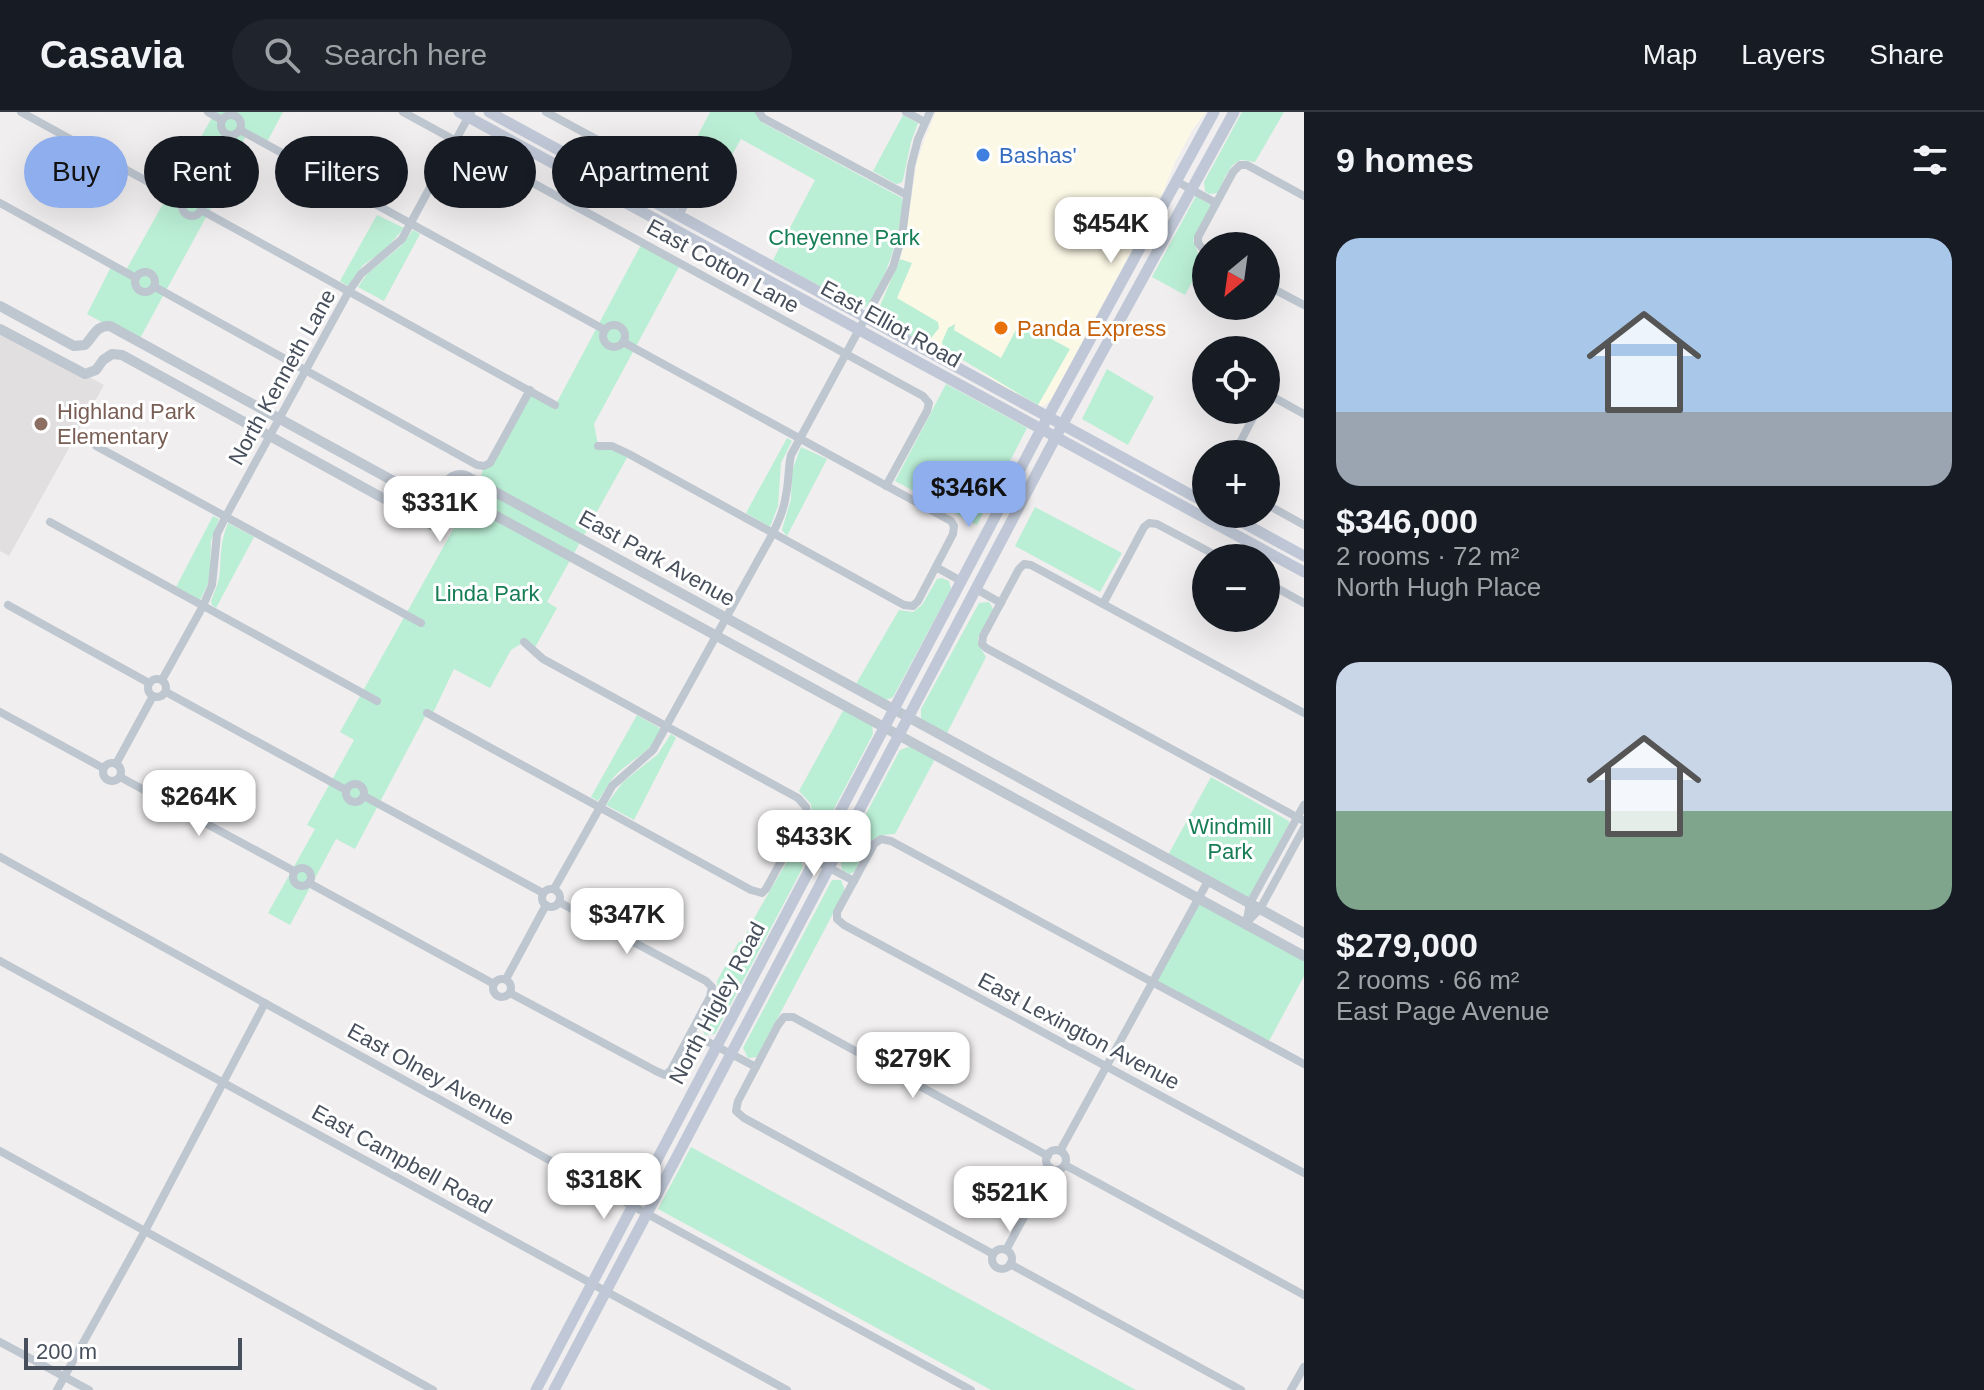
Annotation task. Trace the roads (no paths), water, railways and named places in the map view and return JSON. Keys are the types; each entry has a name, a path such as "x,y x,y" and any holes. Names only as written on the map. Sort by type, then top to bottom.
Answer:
{"main road":[{"name":"East Elliot Road","path":"489,112 866,318 1045,423 1056,436 1304,572"},
{"name":"North Higley Road","path":"536,1390 961,581 1214,112"},
{"name":"North Higley Road","path":"554,1390 1056,436 1234,112"},
{"name":"East Elliot Road","path":"466,114 860,330 1045,423 1063,425 1192,495"},
{"path":"1253,528 1304,556"}],"street":[{"path":"21,112 144,180"},
{"path":"208,112 222,120"},
{"name":"East Cotton Lane","path":"403,112 447,136"},
{"path":"546,112 692,191 679,215"},
{"path":"759,112 763,118 907,195"},
{"path":"906,112 925,122"},
{"path":"554,889 612,786 653,750 773,533 782,513 791,455 893,267 902,236 911,166 930,112"},
{"name":"North Kenneth Lane","path":"458,136 466,114"},
{"path":"228,115 235,116 240,121 240,130 232,135 224,133 220,127 222,120 228,115"},
{"path":"240,130 605,330"},
{"path":"1201,232 1233,172 1240,165 1247,165 1304,196"},
{"path":"1176,181 1216,203"},
{"name":"East Cotton Lane","path":"536,185 923,396 929,403 927,411 886,486"},
{"name":"North Kenneth Lane","path":"162,680 212,585 217,534 226,516 349,291 361,274 402,239 424,199"},
{"path":"0,203 136,278"},
{"path":"182,208 185,214 193,216 201,210 555,405"},
{"path":"149,272 156,280 155,287 149,292 142,292 135,286 136,278 141,273 149,272"},
{"path":"155,287 477,465 490,463 530,390"},
{"path":"1280,292 1304,305"},
{"name":"East Park Avenue","path":"0,306 74,346 85,345 97,329 110,326 427,498 438,495 452,476 466,476 1304,933"},
{"path":"611,325 620,327 625,333 623,342 610,346 604,339 605,330 611,325"},
{"name":"East Park Avenue","path":"0,329 85,374 96,370 107,356 122,355 432,525 444,525 460,504 467,502 478,506 1304,956"},
{"path":"598,446 612,446 620,450 904,605 913,606 918,601 953,534 951,521 623,342"},
{"path":"1280,401 1304,414"},
{"path":"96,446 421,623"},
{"path":"1280,512 1304,525"},
{"path":"50,522 377,701"},
{"path":"1103,604 1149,523 1157,524 1195,544"},
{"path":"1301,819 986,648 982,644 983,636 1019,569 1024,564 1031,565 1304,713"},
{"path":"936,567 961,581"},
{"path":"976,589 1001,603"},
{"path":"1280,590 1304,603"},
{"path":"8,605 149,683"},
{"path":"427,713 751,890 762,893 807,814 806,807 798,798 543,659 524,642"},
{"path":"154,679 162,680 167,686 166,692 160,697 153,696 148,690 149,683 154,679"},
{"path":"166,692 346,790 350,785 357,784 363,789 364,796 543,893"},
{"path":"116,764 153,696"},
{"path":"0,712 103,768"},
{"path":"109,763 116,764 121,770 120,777 108,781 103,775 103,768 109,763"},
{"path":"120,777 294,871 301,868 307,870 311,875 309,883 494,984"},
{"path":"1246,924 1250,903 1301,819 1304,805"},
{"path":"1246,924 1260,909 1304,828"},
{"path":"790,847 854,881 874,844 881,839 891,841 1304,1064"},
{"name":"East Olney Avenue","path":"0,857 971,1390"},
{"name":"East Lexington Avenue","path":"854,881 837,912 837,919 844,925 1304,1173"},
{"path":"1060,1151 1208,881"},
{"path":"554,889 560,895 559,902 555,906 546,905 542,900 543,893 554,889"},
{"path":"510,993 665,1075 671,1070 691,1033 710,997 712,987 706,981 559,902"},
{"path":"506,979 546,905"},
{"name":"East Campbell Road","path":"0,961 787,1390"},
{"path":"500,978 506,979 511,986 510,993 505,997 498,996 493,991 494,984 500,978"},
{"path":"57,1390 265,1003"},
{"path":"993,1254 736,1111 738,1101 778,1025 784,1017 793,1017 1048,1156"},
{"path":"691,1033 756,1067"},
{"path":"1055,1150 1060,1151 1066,1159 1065,1165 1057,1170 1051,1168 1048,1156 1055,1150"},
{"path":"0,1151 433,1390"},
{"path":"1065,1165 1304,1295"},
{"path":"1006,1250 1051,1168"},
{"path":"997,1250 1006,1250 1011,1256 1010,1264 1005,1268 995,1266 993,1254 997,1250"},
{"path":"1010,1264 1241,1390"},
{"path":"0,1342 89,1390"},
{"path":"1291,1390 1304,1367"}],"place":[{"name":"Bashas'","path":"983,155"},
{"name":"Panda Express","path":"1001,328"},
{"name":"Highland Park Elementary","path":"41,424"}],"park label":[{"name":"Cheyenne Park","path":"844,237"},
{"name":"Linda Park","path":"487,593"},
{"name":"Windmill Park","path":"1230,838"}]}
